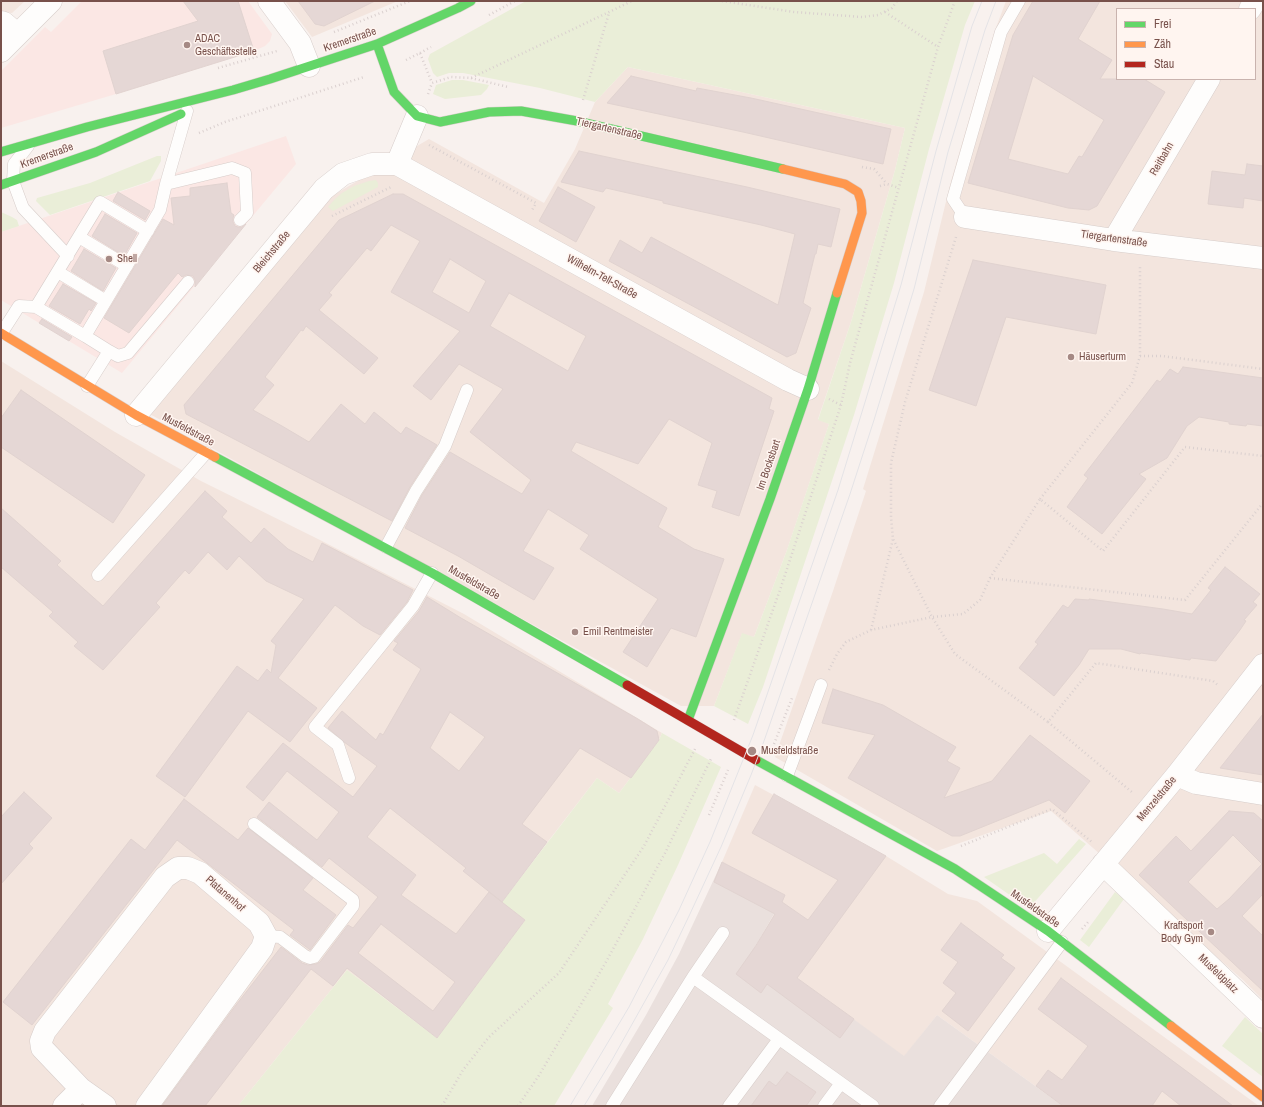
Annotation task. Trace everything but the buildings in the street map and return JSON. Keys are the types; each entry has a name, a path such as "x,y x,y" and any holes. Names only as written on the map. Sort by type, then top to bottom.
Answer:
{"street":[{"path":"1,51 9,28 51,1"},
{"path":"269,1 300,43 309,66"},
{"name":"Kremerstraße","path":"1,152 87,127 233,90 309,66 377,44 462,3"},
{"path":"377,44 394,92 417,116 397,164"},
{"name":"Reitbahn","path":"1114,240 1208,80"},
{"name":"Kremerstraße","path":"1,185 96,152 233,90"},
{"name":"Tiergartenstraße","path":"417,116 440,122 489,112 521,111 576,121 846,184 858,192 861,201 862,214"},
{"name":"Bleichstraße","path":"136,415 324,189 343,174 372,164 397,164"},
{"name":"Wilhelm-Tell-Straße","path":"397,164 808,390"},
{"name":"Im Bocksbart","path":"688,720 770,499 808,390 862,214"},
{"name":"Tiergartenstraße","path":"964,228 1114,240 1263,258"},
{"name":"Musfeldstraße","path":"1,334 136,415 386,547 787,776 956,868 1055,937 1263,1097"},
{"name":"Menzelstraße","path":"1055,937 1096,856 1176,775 1263,664"},
{"path":"1176,775 1196,783 1263,794"},
{"name":"Musfeldplatz","path":"1096,856 1263,1017"},
{"name":"Platanenhof","path":"105,1106 81,1089 42,1048 41,1041 45,1031 165,877 178,868 188,868 200,873 259,923 266,936"},
{"path":"147,1106 262,948 266,936"},
{"path":"64,1106 81,1089"}],"lane":[{"path":"964,228 953,199 1001,32 1019,1"},
{"path":"85,336 160,210 187,111"},
{"path":"30,144 14,164 13,181 23,208 68,256"},
{"path":"166,184 232,168 245,173 247,213 240,220"},
{"path":"36,307 100,202 148,231"},
{"path":"79,237 127,266"},
{"path":"58,272 106,301"},
{"path":"1,334 19,306 36,307 118,356 128,353 188,282"},
{"path":"87,386 109,351"},
{"path":"386,547 416,491 445,446 467,390"},
{"path":"98,575 206,453"},
{"path":"349,778 338,745 315,727 413,606 432,573"},
{"path":"787,776 822,685"},
{"path":"254,824 353,900 353,906 314,957 310,958 305,956 280,937 266,936"},
{"path":"612,1106 693,977 723,933"},
{"path":"940,1106 1055,937"},
{"path":"693,977 873,1106"},
{"path":"729,1106 779,1039"},
{"path":"824,1106 841,1083"}],"path":[{"path":"332,33 410,1"},
{"path":"432,83 451,77 471,78 632,1"},
{"path":"722,1 794,12 862,18 885,12 892,8 897,1"},
{"path":"885,12 938,47"},
{"path":"581,105 609,13"},
{"path":"178,142 225,122 386,70 420,53 432,83 417,116"},
{"path":"406,142 425,143 536,203 528,216"},
{"path":"331,216 392,187"},
{"path":"871,630 893,539 891,517 891,463 905,402 956,237 964,228"},
{"path":"822,685 836,654 846,642 871,630 932,616 963,614 980,600 990,578 1040,499 1132,383 1140,356 1140,262"},
{"path":"1140,356 1162,356 1263,369"},
{"path":"1040,499 1103,551 1185,447 1263,456"},
{"path":"990,578 1185,600 1263,503"},
{"path":"893,539 932,616 955,654 1048,722 1134,794"},
{"path":"1048,722 1096,663 1213,681 1221,687"},
{"path":"768,744 773,747 792,698"},
{"path":"442,1106 463,1070 489,1037 559,973 644,846 697,745"},
{"path":"709,815 730,764"},
{"path":"959,847 1052,810 1093,843 1096,856"},
{"path":"1079,934 1092,915"}],"shaded area":[{"path":"1,1 25,1 12,13 1,12"},
{"path":"82,1 248,1 272,34 270,41 265,46 254,51 1,128 1,71 45,27 51,32"},
{"path":"285,1 398,1 312,37"},
{"path":"1006,1 1263,1 1263,1000 1243,980 1051,811 937,851 775,757 866,491 863,489 924,292 951,181 994,33"},
{"path":"628,67 905,128 895,170 851,322 818,419 829,424 787,550 754,637 742,634 714,706 681,706 146,412 320,203 429,139 544,203 575,149 595,102"},
{"name":"Shell","path":"286,136 296,164 122,373 1,300 1,232"},
{"path":"1,361 115,432 201,481 464,614 662,733 659,740 619,793 597,778 502,901 525,920 437,1038 347,970 238,1106 1,1106"},
{"path":"755,785 886,856 948,894 977,901 1259,1106 1063,1106 937,1015 904,1057 755,947 785,895 722,862"},
{"path":"722,862 785,895 755,947 904,1056 937,1015 1063,1106 592,1106 646,1015 679,954"}],"green space":[{"path":"526,1 975,1 965,25 929,149 894,283 854,415 763,687 748,724 714,706 742,633 754,637 787,550 829,424 818,420 851,322 895,170 905,128 628,67 595,102 540,88 463,73 449,73 437,77 433,73 428,59 430,54"},
{"path":"452,80 463,80 489,85 481,95 445,99 433,94 436,85"},
{"path":"157,156 161,156 161,161 150,181 50,215 36,201 37,198 90,183"},
{"path":"376,180 378,187 333,211 328,207 342,193 354,186"},
{"path":"1,212 17,220 19,226 1,232"},
{"path":"662,733 721,767 678,865 643,939 608,1004 613,1008 554,1106 238,1106 347,970 437,1038 525,920 502,902 597,778 619,793 659,740"},
{"path":"1079,839 1086,844 1031,906 1027,907 984,877 1044,853 1057,864"},
{"path":"1115,892 1124,899 1089,947 1080,940"},
{"path":"1245,1017 1263,1034 1263,1077 1222,1046"}],"tram line":[{"path":"570,1106 629,1007 679,910 710,842 753,735 838,490 901,285 936,151 972,26 982,1"},
{"path":"584,1106 612,1060 668,960 721,847 764,741 850,494 874,420 914,289 948,152 985,30 996,1"}],"traffic: fast":[{"path":"1,152 87,127 233,90 270,79 377,44 471,1"},
{"path":"377,44 394,92 417,116 440,122 489,112 521,111 577,121 783,169"},
{"path":"1,185 96,152 181,114"},
{"path":"688,720 770,499 808,389 837,293"},
{"path":"215,457 432,573 627,685"},
{"path":"756,760 955,869 1048,931 1171,1026"}],"traffic: slow":[{"path":"783,169 845,184 858,192 861,201 862,213 837,293"},
{"path":"1,333 136,415 215,457"},
{"path":"1171,1026 1263,1097"}],"traffic: jam":[{"path":"627,685 756,760"}],"place":[{"name":"ADAC Geschäftsstelle","path":"187,45"},
{"name":"Shell","path":"109,259"},
{"name":"Häuserturm","path":"1071,357"},
{"name":"Emil Rentmeister","path":"575,632"},
{"name":"Musfeldstraße","path":"752,751"},
{"name":"Kraftsport Body Gym","path":"1211,932"}]}
